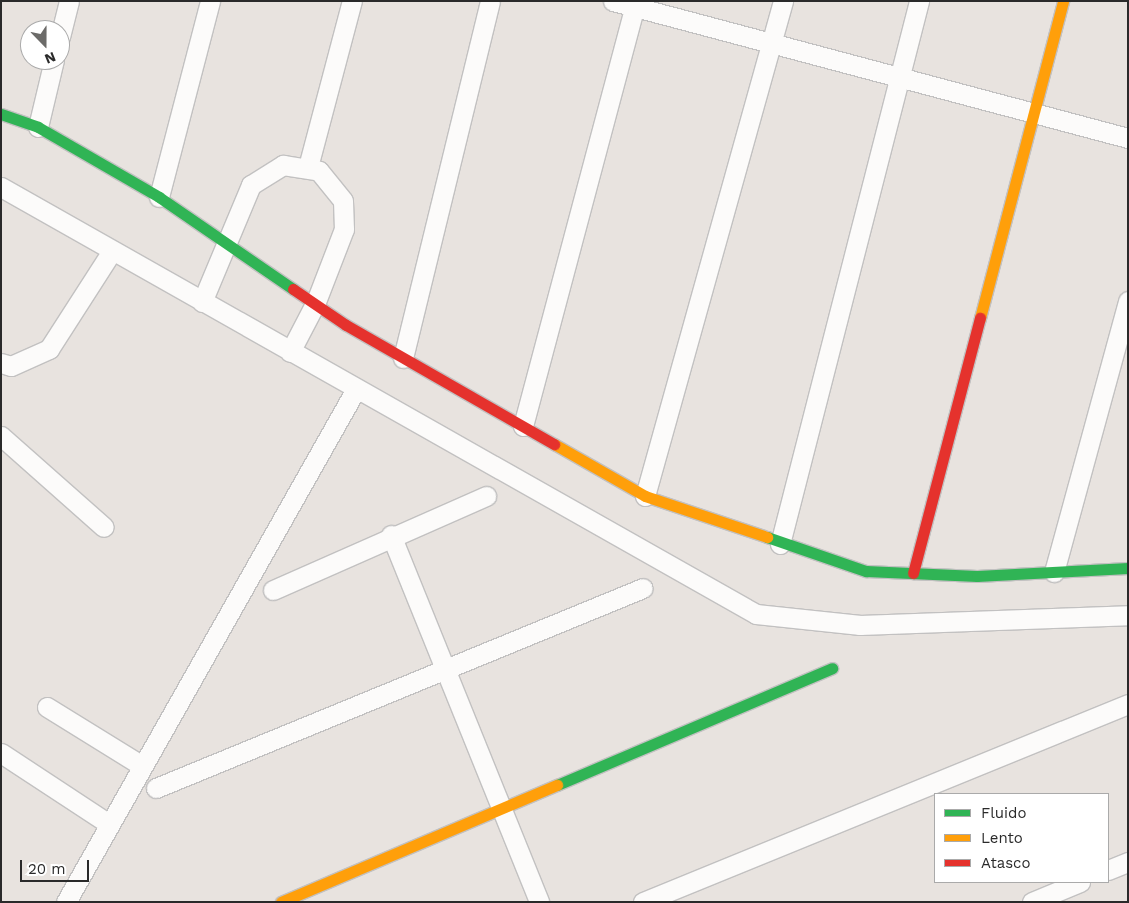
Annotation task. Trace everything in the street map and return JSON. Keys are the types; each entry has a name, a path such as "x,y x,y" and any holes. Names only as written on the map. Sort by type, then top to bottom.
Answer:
{"street":[{"path":"64,20 68,1"},
{"path":"159,197 210,1"},
{"path":"308,167 352,1"},
{"path":"403,358 490,1"},
{"path":"613,1 635,4 900,76 1035,110 1128,138"},
{"path":"645,496 783,1"},
{"path":"780,544 919,1"},
{"path":"913,573 1063,1"},
{"path":"523,426 635,4"},
{"path":"38,127 52,70"},
{"path":"1,114 38,127 159,197 315,304 403,358 645,496 780,544 866,571 913,573 1054,572 1128,568"},
{"path":"202,302 251,185 260,176 283,165 308,167 338,189 346,215 315,304 290,352"},
{"path":"2,185 112,251 756,614 860,625 1128,615"},
{"path":"1,363 11,366 49,349 112,251"},
{"path":"1054,572 1128,301"},
{"path":"66,902 141,765 356,389"},
{"path":"1,436 104,527"},
{"path":"273,590 391,535 486,496"},
{"path":"391,535 539,902"},
{"path":"156,788 446,671 644,588"},
{"path":"281,902 501,806 832,668"},
{"path":"643,902 1128,704"},
{"path":"48,707 141,765"},
{"path":"1,753 109,824"},
{"path":"1109,870 1128,862"},
{"path":"1032,902 1078,883"}],"traffic: fast":[{"path":"1,114 38,127 159,197 293,289"},
{"path":"767,537 866,571 977,576 1128,568"},
{"path":"557,785 832,668"}],"traffic: slow":[{"path":"980,318 1063,1"},
{"path":"554,444 645,496 767,537"},
{"path":"281,902 557,785"}],"traffic: jam":[{"path":"293,289 346,325 554,444"},
{"path":"913,573 980,318"}]}
